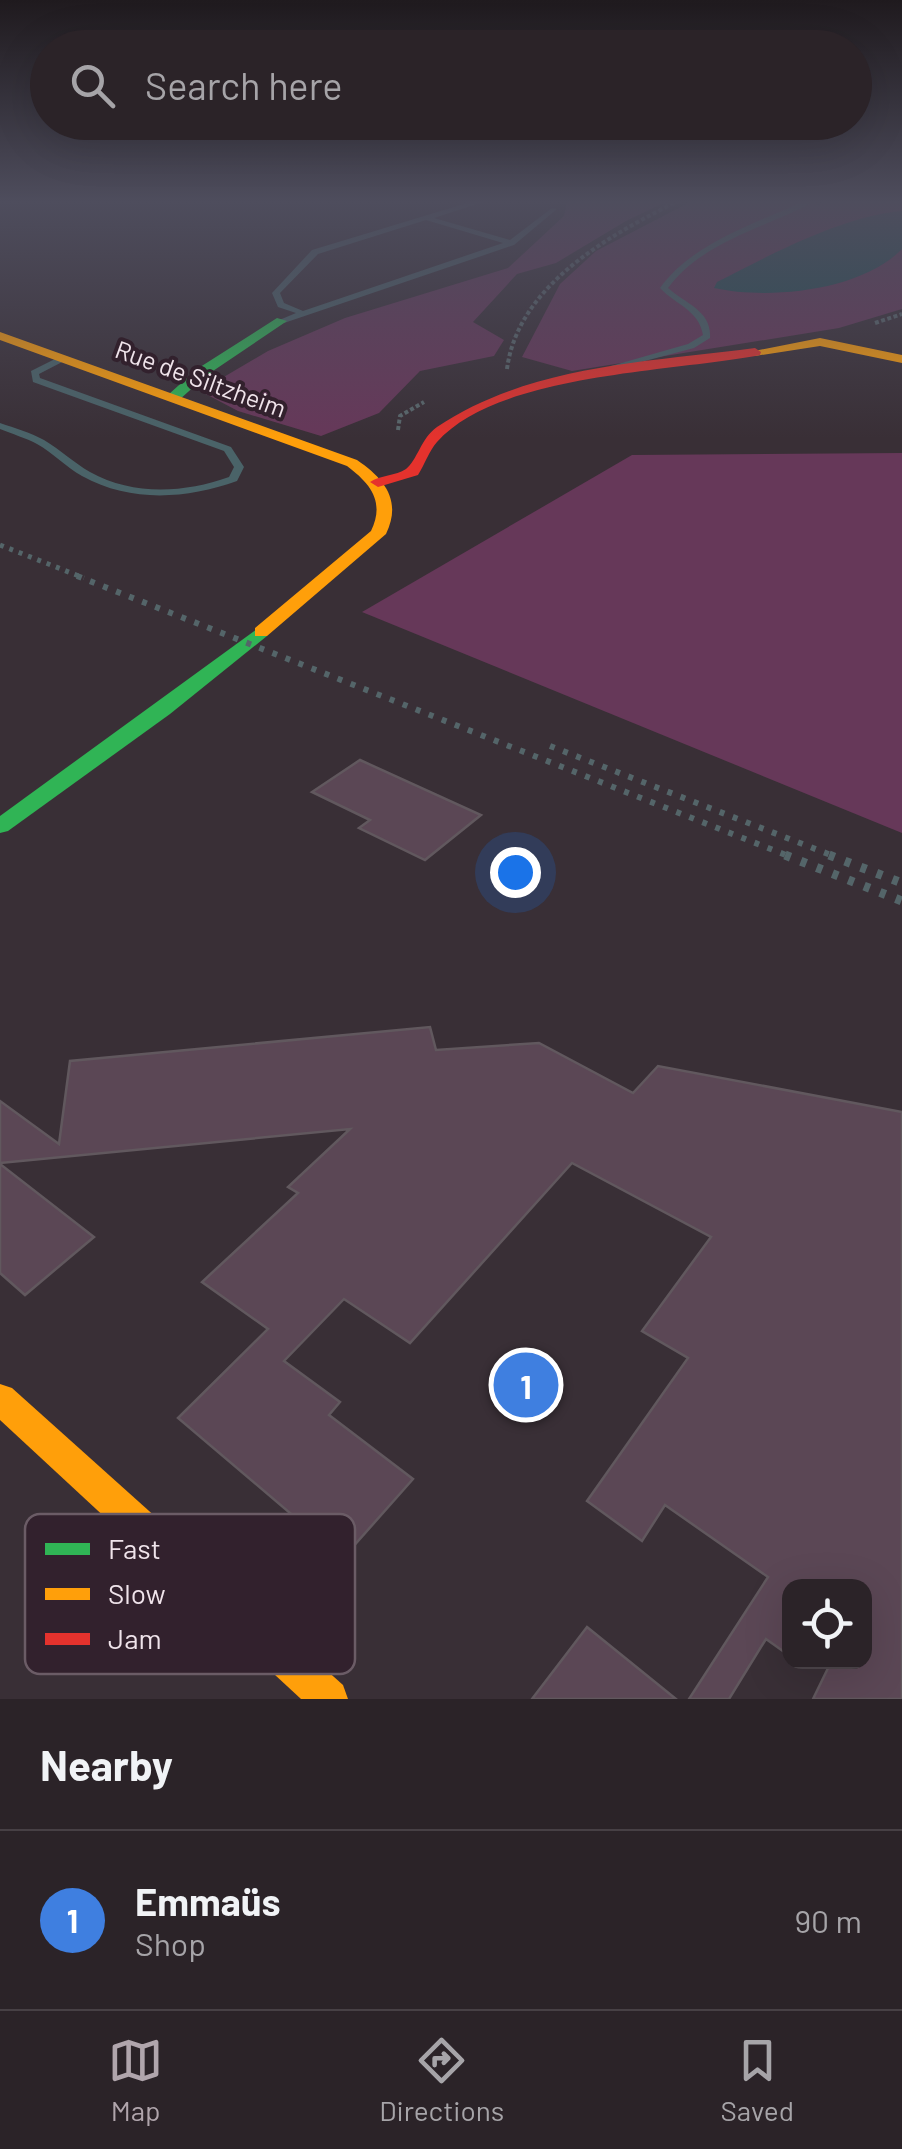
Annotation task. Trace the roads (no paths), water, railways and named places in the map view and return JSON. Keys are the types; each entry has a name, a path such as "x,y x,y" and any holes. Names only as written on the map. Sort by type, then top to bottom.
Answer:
{"main road":[{"path":"174,398 202,372 292,317"},
{"name":"Rue de Siltzheim","path":"0,336 330,454 352,463 378,482"},
{"path":"0,826 204,676 384,530 388,502 378,482 413,472 427,444 455,421 508,394 566,381 820,342 902,359"},
{"path":"0,1399 126,1514"},
{"path":"302,1674 329,1699"}],"lane":[{"path":"289,279 276,293 292,317 403,279"},
{"path":"566,381 691,346 707,336 700,313 664,288 668,279"},
{"path":"0,426 38,441 89,476 128,490 183,492 207,489 233,479 239,467 228,450 36,380 34,372 63,358"}],"water":[{"path":"849,279 813,289 761,293 714,288 717,282"}],"railway":[{"path":"0,545 84,578"},
{"path":"77,576 791,857"},
{"path":"550,746 836,857"},
{"path":"785,855 902,901"},
{"path":"829,855 902,883"}],"place":[{"name":"Emmaüs","path":"526,1385"}]}
